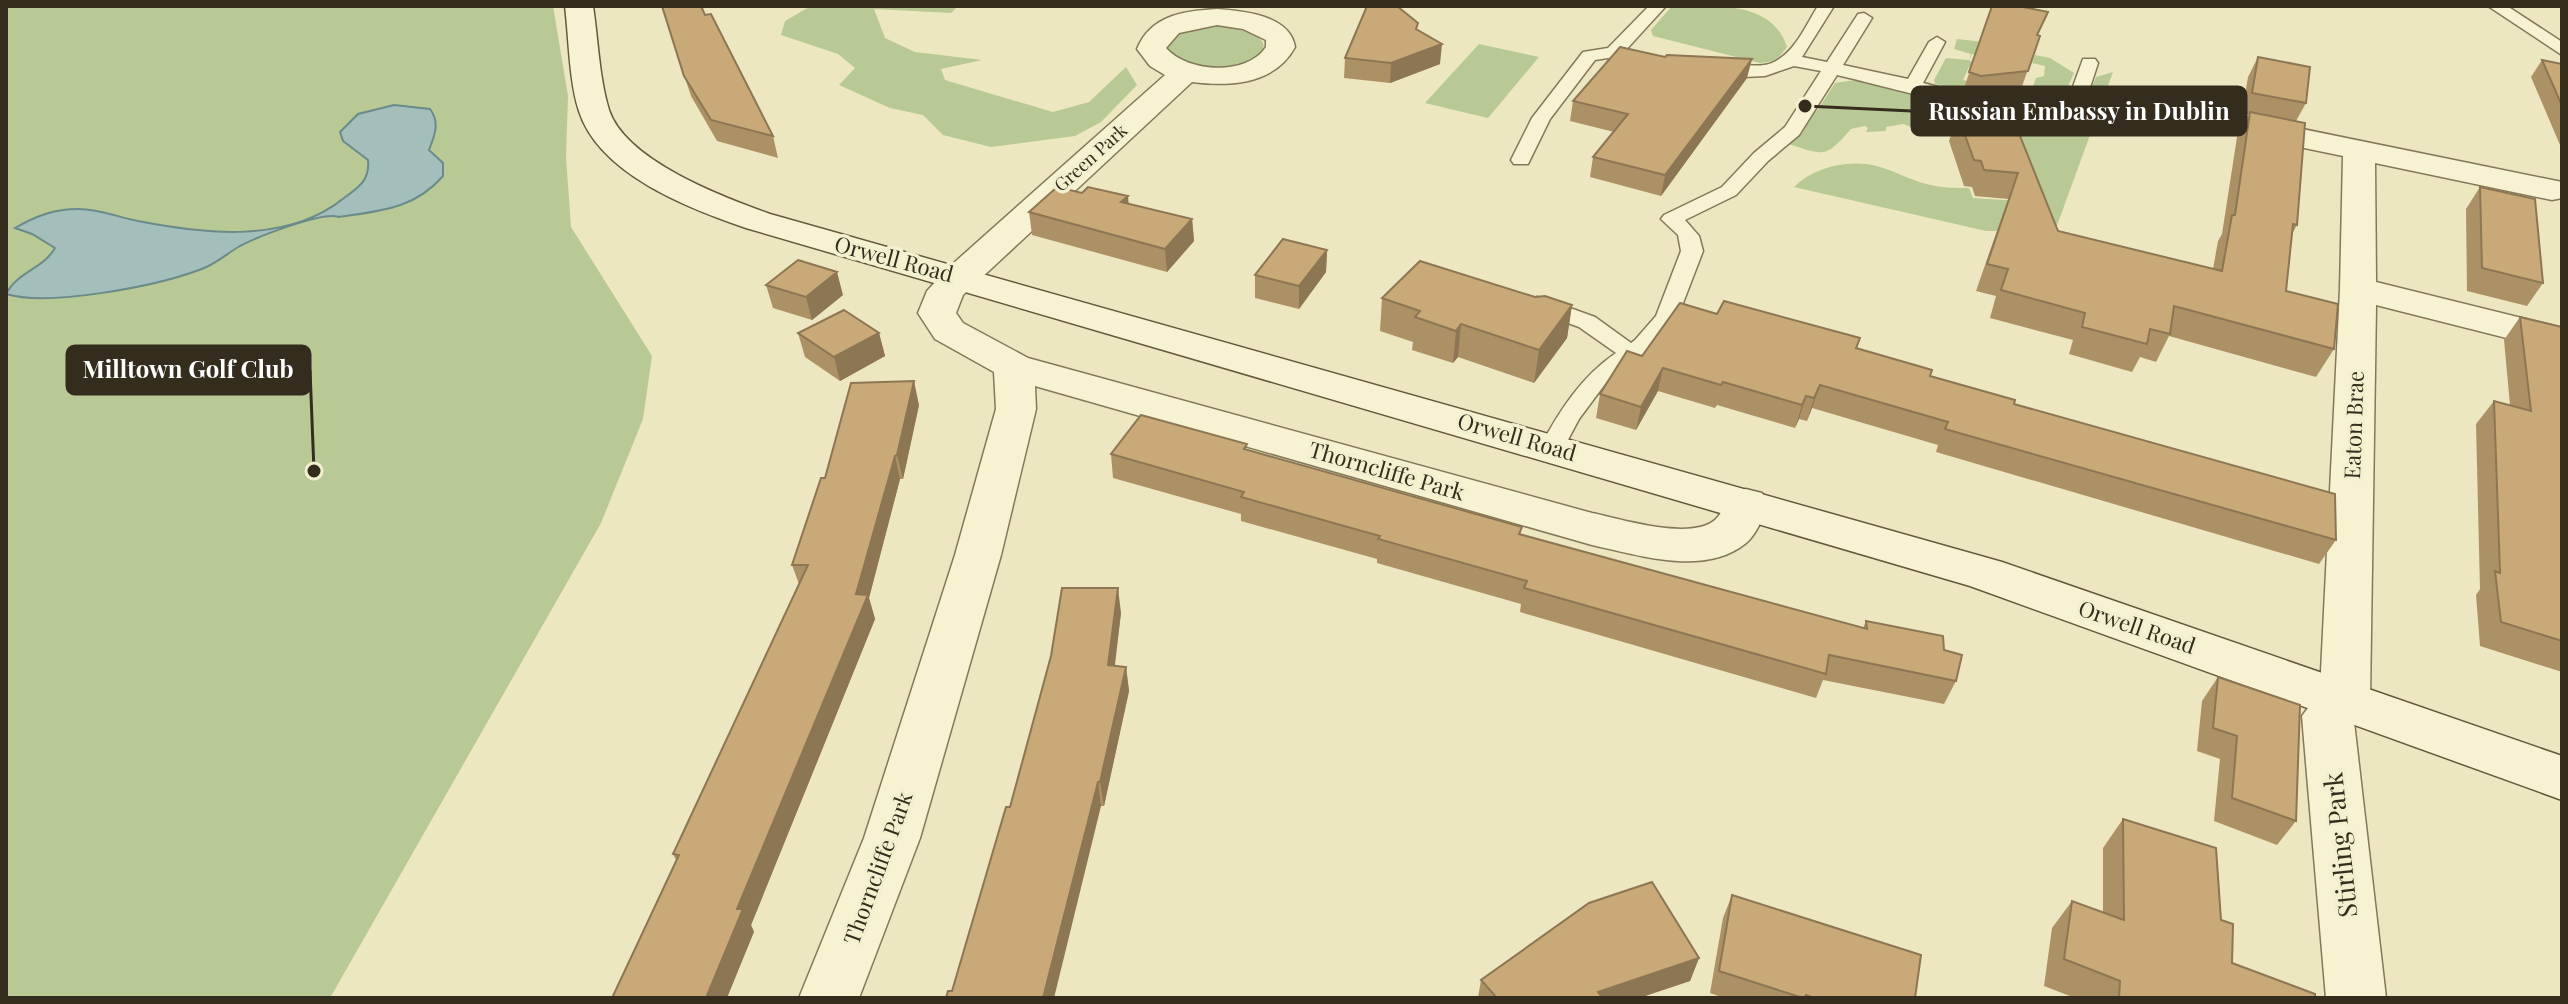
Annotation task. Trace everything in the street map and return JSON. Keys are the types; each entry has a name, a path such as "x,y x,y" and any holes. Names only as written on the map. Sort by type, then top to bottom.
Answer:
{"street":[{"name":"Orwell Road","path":"579,6 594,110 609,140 638,164 704,202 758,221 1986,574 2562,778"},
{"name":"Green Park","path":"960,277 1186,72"},
{"path":"2180,113 2552,190"},
{"name":"Eaton Brae","path":"2345,699 2358,289 2359,150"},
{"name":"Thorncliffe Park","path":"960,277 946,291 937,313 949,331 1014,367 1592,529 1653,540 1703,544 1730,532 1746,504"},
{"path":"2358,289 2562,340"},
{"name":"Thorncliffe Park","path":"829,998 892,838 974,570 1016,409 1014,367"},
{"name":"Stirling Park","path":"2345,699 2328,716 2356,998"}],"lane":[{"path":"1612,54 1658,6"},
{"path":"1704,69 1775,69 1800,50 1826,6"},
{"path":"2496,6 2562,50"},
{"path":"1552,447 1584,393 1600,375 1658,329 1667,316 1692,251 1692,240 1684,228 1671,219 1729,191 1761,157 1792,131 1864,18"},
{"path":"1913,86 1937,42"},
{"path":"1521,160 1541,118 1589,56 1595,53 1612,54 1663,66"},
{"path":"1787,61 2037,114 2060,115 2074,109 2089,63"},
{"path":"1517,298 1587,322 1630,353"}],"green space":[{"path":"6,6 553,6 568,96 566,157 571,227 652,356 643,419 601,523 330,998 6,998"},
{"path":"811,6 958,6 951,13 874,9 885,38 915,52 982,60 941,69 945,80 1053,112 1089,102 1126,67 1137,85 1101,122 1075,136 991,147 943,135 923,115 890,108 839,85 855,68 838,54 781,35 785,21"},
{"path":"1672,6 1723,7 1755,13 1780,32 1787,47 1776,61 1760,63 1653,36 1651,30"},
{"path":"1217,25 1247,32 1262,40 1263,50 1238,65 1198,68 1179,62 1166,48 1176,34"},
{"path":"1957,39 1983,42 1989,58 1972,54 1969,61 1980,63 1969,67 1963,80 1998,88 2032,89 2036,78 2044,76 2045,66 2032,63 2035,55 2050,58 2074,73 2058,106 2044,110 1935,84 1934,80 1946,58 1969,60 1971,54 1954,49"},
{"path":"1479,44 1539,57 1488,118 1425,103"},
{"path":"2113,72 2055,231 1986,231 1794,187 1824,169 1860,164 1883,168 1925,184 1969,188 1973,198 2033,202 1963,134 1917,129 1903,124 1886,127 1886,131 1866,132 1868,128 1865,126 1851,129 1835,146 1823,152 1786,143 1819,108 1835,83 1862,79 2053,120 2081,115 2096,77"}],"water":[{"path":"394,105 430,109 436,124 429,150 443,163 443,176 408,202 382,210 319,218 290,226 240,246 205,268 157,282 75,296 48,298 6,294 17,280 44,261 55,248 15,228 53,212 86,209 164,226 218,232 271,229 322,213 354,190 367,173 368,160 343,141 340,132 358,114"}],"building":[{"path":"662,6 701,6 705,15 711,14 773,136 711,120 684,76"},
{"path":"1367,6 1397,6 1418,23 1416,29 1442,44 1391,63 1345,58"},
{"path":"1992,6 2018,6 2048,12 2037,35 2040,36 2028,71 1981,76 1969,72"},
{"path":"1620,47 1665,57 1752,59 1665,175 1593,157 1628,114 1573,101"},
{"path":"2258,57 2310,67 2306,103 2252,93"},
{"path":"2542,60 2562,64 2562,106"},
{"path":"2250,112 2305,123 2297,225 2293,224 2286,291 2338,304 2334,349 2174,306 2170,334 2150,329 2147,344 2082,327 2085,313 2001,290 2008,269 1987,264 2018,173 1984,170 1981,161 1974,160 1958,116 2014,121 2058,231 2222,271 2232,215 2235,215"},
{"path":"1057,187 1082,193 1088,187 1128,196 1121,202 1192,219 1165,249 1029,212"},
{"path":"2480,187 2535,199 2543,283 2482,268"},
{"path":"1283,239 1327,250 1299,286 1255,275"},
{"path":"798,260 837,272 806,297 766,285"},
{"path":"1420,261 1535,297 1545,296 1572,305 1539,350 1461,324 1456,331 1415,317 1420,311 1382,298"},
{"path":"1724,301 1860,338 1856,348 1932,370 1930,376 2015,400 2014,404 2335,494 2336,540 1945,429 1948,422 1820,385 1814,398 1806,396 1802,405 1663,368 1641,407 1600,394 1627,351 1642,356 1680,303 1717,314"},
{"path":"844,310 879,333 834,357 798,333"},
{"path":"2520,317 2562,327 2562,641 2501,622 2495,571 2500,573 2494,401 2531,411"},
{"path":"914,381 897,455 856,594 868,595 737,909 743,909 706,998 612,998 679,855 673,854 808,565 792,565 821,478 825,478 851,383"},
{"path":"1141,415 1247,444 1244,449 1522,527 1519,534 1867,629 1866,621 1943,636 1944,650 1962,655 1956,681 1829,655 1826,674 1524,588 1527,581 1378,539 1380,536 1241,497 1244,492 1111,454"},
{"path":"1062,588 1118,588 1108,665 1126,667 1100,782 1043,998 946,998 948,991 952,991 1006,807 1010,807 1051,656"},
{"path":"2218,677 2300,705 2296,821 2232,798 2237,736 2213,728"},
{"path":"2123,819 2216,848 2221,920 2233,924 2232,963 2315,994 2315,998 2119,998 2120,981 2064,959 2072,901 2124,920"},
{"path":"1652,882 1699,958 1598,992 1603,998 1497,998 1481,980 1589,903"},
{"path":"1732,895 1921,955 1915,998 1814,998 1806,995 1803,998 1719,971"}],"place":[{"name":"Russian Embassy in Dublin","path":"1805,106"},
{"name":"Milltown Golf Club","path":"314,471"}]}
